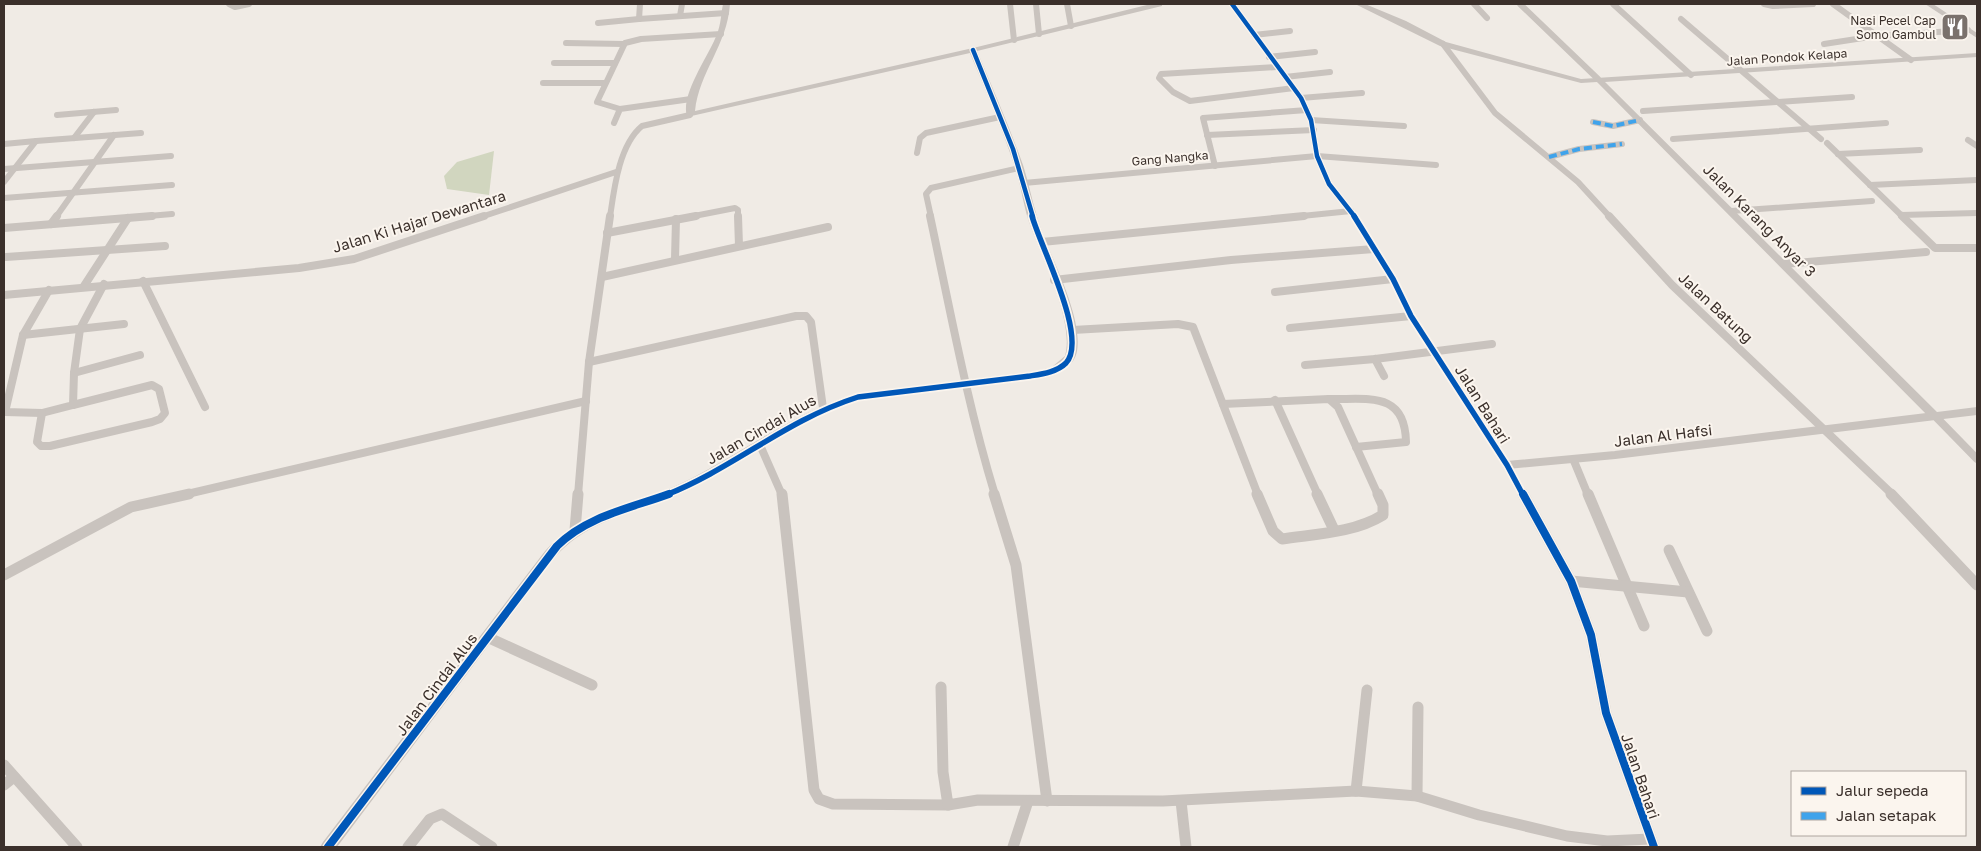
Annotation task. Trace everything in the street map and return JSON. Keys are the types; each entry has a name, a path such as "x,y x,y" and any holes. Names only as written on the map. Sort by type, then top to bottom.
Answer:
{"street":[{"path":"229,4 236,7 249,4"},
{"path":"639,18 640,4"},
{"path":"680,16 682,4"},
{"path":"690,115 691,99 726,22 726,4"},
{"path":"1010,4 1014,40"},
{"path":"1036,4 1039,34"},
{"path":"1067,4 1071,26"},
{"path":"575,530 589,362 616,172 636,131 642,126 973,50 1159,4"},
{"name":"Jalan Bahari","path":"1232,4 1269,57 1301,98 1314,130 1317,156 1329,184 1351,210 1393,279 1411,316 1435,350 1507,465 1571,581 1591,635 1606,713 1652,843"},
{"name":"Jalan Pondok Kelapa","path":"1359,4 1383,13 1444,44 1576,80 1742,72 1977,55"},
{"path":"1474,4 1487,18"},
{"name":"Jalan Karang Anyar 3","path":"1520,4 1598,80 1642,116 1731,211 1977,459"},
{"path":"1613,4 1691,75"},
{"path":"1764,4 1773,6 1813,4"},
{"path":"1833,4 1911,60"},
{"path":"1928,4 1977,36"},
{"path":"598,23 639,18 726,13"},
{"path":"1681,19 1824,141 1935,248 1977,248"},
{"path":"1824,44 1876,36 1968,30"},
{"path":"1254,35 1290,31"},
{"path":"566,44 624,44 641,39 722,34"},
{"path":"624,44 597,102 620,109 691,99"},
{"name":"Jalan Batung","path":"1444,44 1495,113 1578,182 1672,285 1773,378 1822,428 1894,496 1977,585"},
{"name":"Jalan Cindai Alus","path":"328,847 559,543 575,530 684,487 823,408 858,397 1030,376 1059,368 1068,361 1072,351 1073,330 1054,280 1019,168 973,50"},
{"path":"1269,57 1315,52"},
{"path":"554,63 615,63"},
{"path":"1277,67 1161,74 1159,78 1162,84 1182,98 1190,101 1294,88"},
{"path":"1284,76 1330,72"},
{"path":"543,82 605,83"},
{"path":"1301,98 1362,93"},
{"path":"1593,122 1613,126 1642,116 1776,102 1852,97"},
{"path":"614,124 620,109"},
{"path":"57,115 116,110"},
{"path":"1215,166 1202,119 1205,116 1307,110"},
{"path":"74,138 94,112"},
{"path":"917,153 920,138 926,132 1000,117"},
{"path":"1311,120 1404,126"},
{"path":"1673,139 1886,123"},
{"path":"1207,135 1314,130"},
{"path":"4,144 141,133"},
{"path":"51,224 114,136"},
{"path":"1968,140 1977,146"},
{"path":"4,182 36,141"},
{"path":"1549,156 1579,149 1622,144"},
{"path":"1838,154 1920,150"},
{"path":"4,169 171,156"},
{"name":"Gang Nangka","path":"1024,183 1317,156 1436,165"},
{"path":"1019,168 932,188 926,194 979,443 1016,565 1047,801"},
{"name":"Jalan Ki Hajar Dewantara","path":"4,295 104,284 299,268 354,259 616,172"},
{"path":"1870,185 1977,180"},
{"path":"4,198 172,184"},
{"path":"1731,211 1872,201"},
{"path":"608,233 735,208 738,210 739,246"},
{"path":"1042,242 1351,210"},
{"path":"1901,215 1977,212"},
{"path":"4,228 172,214"},
{"path":"84,286 128,218"},
{"path":"675,259 676,219"},
{"path":"602,278 675,259 828,227"},
{"path":"6,257 165,246"},
{"path":"1054,280 1231,260 1374,249"},
{"path":"1784,264 1926,252"},
{"path":"1275,292 1393,279"},
{"path":"144,281 205,406"},
{"path":"73,405 74,372 80,329 104,284"},
{"path":"42,413 37,442 41,446 50,446 160,420 165,413 159,388 152,385 42,413 29,411 5,412 23,335 49,290"},
{"path":"589,362 796,316 806,316 811,322 823,408"},
{"path":"1290,328 1411,316"},
{"path":"23,335 124,324"},
{"path":"1073,330 1178,324 1192,326 1276,535 1282,539 1372,522 1383,515 1384,511 1338,407 1329,399"},
{"path":"1305,365 1374,359 1492,344"},
{"path":"74,372 140,355"},
{"path":"1374,359 1384,376"},
{"path":"1223,404 1275,400 1329,399 1391,402 1395,406 1406,436 1406,442 1356,447"},
{"path":"1275,400 1334,530"},
{"path":"4,575 131,507 586,401"},
{"path":"1935,416 1977,411"},
{"name":"Jalan Al Hafsi","path":"1507,465 1574,461 1822,428 1935,416"},
{"path":"760,445 782,494 787,558 814,790 819,799 833,804 948,805 978,800 1181,801 1356,791 1417,796 1479,816 1567,836 1606,841 1652,843"},
{"path":"1574,461 1644,626"},
{"path":"1669,550 1707,632"},
{"path":"1571,581 1688,592"},
{"path":"487,637 592,685"},
{"path":"941,687 943,772 948,805"},
{"path":"1356,791 1367,690"},
{"path":"1417,796 1418,707"},
{"path":"4,765 77,847"},
{"path":"4,785 14,777"},
{"path":"1013,847 1028,800"},
{"path":"1181,801 1186,847"},
{"path":"408,847 430,819 442,814 492,847"}],"green space":[{"path":"494,151 489,195 447,189 444,176 457,162"}],"marked path":[{"path":"1593,122 1613,126 1640,120"},
{"path":"1549,157 1579,149 1622,144"}],"cycle path":[{"path":"1232,4 1301,98 1311,120 1317,156 1329,184 1351,211 1393,279 1411,316 1507,465 1571,581 1591,635 1606,713 1654,847"},
{"path":"328,847 547,558 563,540 576,530 602,517 658,498 686,486 791,425 835,404 858,397 1037,375 1050,372 1067,362 1072,350 1072,337 1064,304 1033,219 1013,149 973,50"}],"place":[{"name":"Nasi Pecel Cap Somo Gambul","path":"1955,27"}]}
